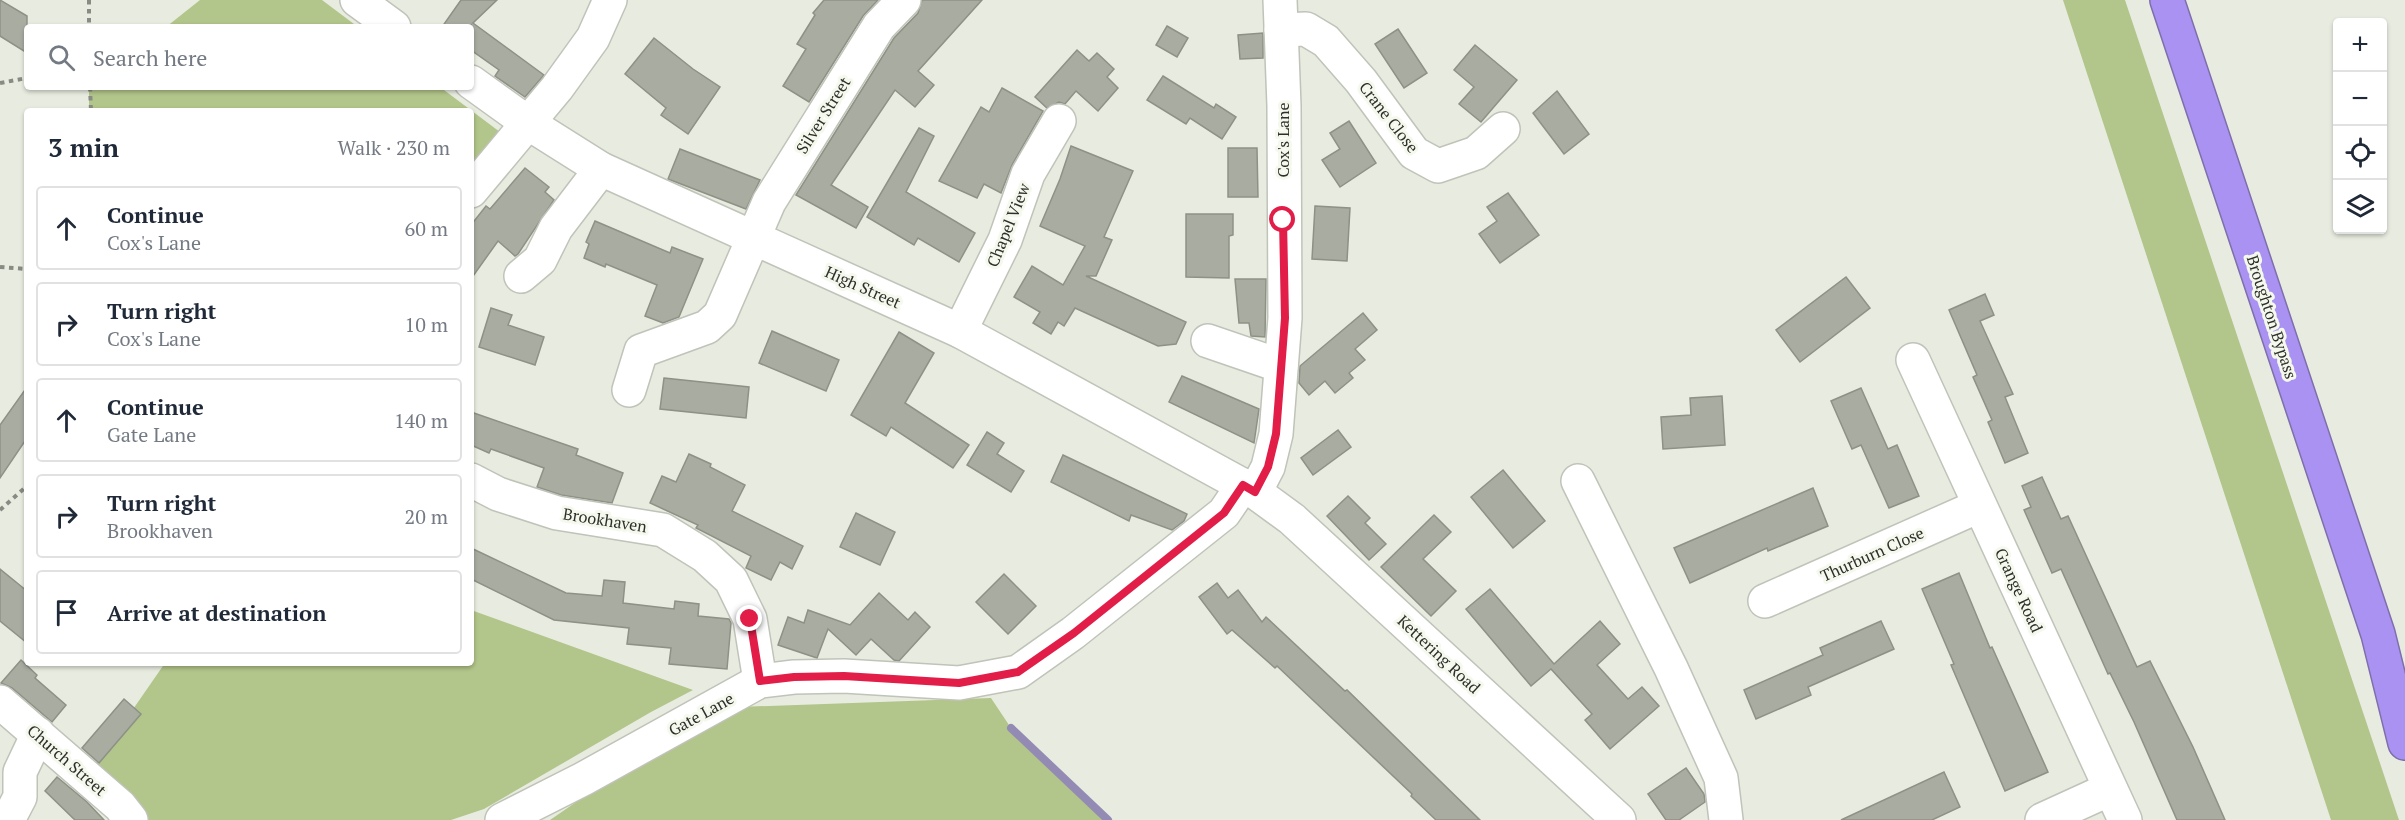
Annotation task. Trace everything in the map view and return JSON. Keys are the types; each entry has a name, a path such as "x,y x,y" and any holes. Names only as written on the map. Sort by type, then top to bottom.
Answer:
{"highway":[{"name":"Broughton Bypass","path":"2167,0 2378,634 2405,742"},
{"name":"Broughton Bypass","path":"2378,634 2405,696"}],"street":[{"path":"357,0 390,24"},
{"path":"474,187 557,88 593,38 610,0"},
{"name":"Silver Street","path":"628,390 641,351 707,327 720,315 769,202 879,26 904,0"},
{"name":"Crane Close","path":"1281,15 1326,41 1361,81 1414,153 1438,166 1476,153 1503,129"},
{"name":"Cox's Lane","path":"1249,489 1268,467 1276,434 1285,318 1281,15"},
{"name":"High Street","path":"474,84 528,123 601,169 960,331 1249,489"},
{"name":"Chapel View","path":"960,331 1005,240 1028,174 1059,121"},
{"path":"521,276 540,260 556,228 601,169"},
{"path":"1208,341 1281,366"},
{"name":"Grange Road","path":"1913,360 2125,820"},
{"path":"1578,481 1666,657 1721,778 1726,820"},
{"name":"Brookhaven","path":"474,482 498,494 557,513 663,530 705,556 731,580 750,619 760,681"},
{"name":"Gate Lane","path":"502,820 583,779 760,681 794,677 844,676 959,683 1018,672 1074,633 1224,513 1249,489"},
{"name":"Kettering Road","path":"1249,489 1301,527 1619,820"},
{"name":"Thurburn Close","path":"1765,601 1979,506"},
{"name":"Church Street","path":"0,702 120,806 131,820"},
{"path":"8,820 20,797 20,772 38,734"},
{"path":"2042,820 2110,789"}],"path":[{"path":"89,0 89,24"},
{"path":"0,83 24,79"},
{"path":"90,90 91,108"},
{"path":"0,267 24,269"},
{"path":"0,510 24,489"}],"green space":[{"path":"200,0 322,0 354,24 170,24"},
{"path":"2063,0 2125,0 2399,820 2331,820"},
{"path":"89,90 444,90 468,108 89,108"},
{"path":"474,112 512,141 474,187"},
{"path":"474,611 693,690 484,809 451,820 137,820 93,767 163,666 474,666"},
{"path":"991,698 1011,728 1108,820 550,820 649,752 738,707"}],"building":[{"path":"0,0 27,16 27,24 24,24 24,51 0,36"},
{"path":"461,0 497,0 473,23 544,75 525,97 495,76 499,70 474,52 474,24 444,24"},
{"path":"824,0 878,0 863,16 809,102 783,86 806,49 797,44 815,15 813,13"},
{"path":"922,0 982,0 918,71 934,85 915,107 895,90 831,185 868,207 856,228 796,195 894,38 918,13"},
{"path":"1167,26 1188,38 1177,57 1156,45"},
{"path":"1398,29 1427,73 1404,88 1375,44"},
{"path":"1263,33 1263,58 1240,59 1238,35"},
{"path":"654,38 720,87 688,134 661,115 666,108 625,74"},
{"path":"1475,45 1517,80 1481,122 1459,104 1474,87 1454,70"},
{"path":"1077,50 1089,61 1097,53 1114,69 1107,77 1118,88 1098,111 1076,91 1065,104 1059,102 1047,108 1035,97"},
{"path":"1163,76 1214,108 1216,104 1236,117 1222,139 1190,118 1186,124 1147,100"},
{"path":"1002,88 1043,111 1012,165 1001,193 984,184 977,198 939,181 981,107 989,112"},
{"path":"1557,91 1589,134 1564,154 1533,113"},
{"path":"1349,121 1376,163 1340,187 1322,160 1340,149 1330,133"},
{"path":"919,128 934,136 906,192 975,233 959,262 918,238 914,245 867,217"},
{"path":"1071,146 1133,171 1104,237 1112,240 1096,276 1086,276 1186,322 1176,344 1158,346 1075,308 1064,326 1058,322 1051,334 1033,323 1040,312 1014,297 1032,266 1063,285 1085,246 1040,226"},
{"path":"1228,148 1257,148 1258,197 1228,197"},
{"path":"680,149 760,180 746,209 668,179"},
{"path":"525,168 549,187 545,192 554,200 518,254 515,256 498,241 474,275 474,221 486,206 490,209"},
{"path":"1508,193 1539,235 1500,263 1479,234 1497,221 1487,207"},
{"path":"1315,206 1350,208 1347,261 1312,259"},
{"path":"1186,214 1233,214 1233,235 1229,236 1229,278 1186,277"},
{"path":"595,221 670,253 672,247 703,259 679,317 663,323 645,316 657,285 606,264 605,267 584,258 589,244 586,242"},
{"path":"1846,277 1870,308 1800,362 1776,330"},
{"path":"1235,279 1266,279 1265,337 1251,336 1249,323 1239,323"},
{"path":"1985,294 1994,315 1980,321 2013,394 2005,397 2028,453 2005,463 1988,422 1992,420 1973,377 1977,375 1949,310"},
{"path":"491,308 512,315 508,325 544,337 535,365 479,347"},
{"path":"1363,313 1377,330 1355,349 1365,360 1349,373 1353,378 1335,393 1325,381 1309,395 1299,383 1300,366"},
{"path":"772,331 839,360 826,391 759,363"},
{"path":"899,332 934,353 905,403 969,445 953,468 891,427 886,436 851,415"},
{"path":"1182,376 1259,409 1254,443 1169,402"},
{"path":"664,378 749,387 746,418 660,409"},
{"path":"1861,388 1888,449 1897,445 1919,496 1889,508 1861,445 1852,449 1831,401"},
{"path":"24,391 24,442 0,478 0,425"},
{"path":"1722,396 1725,445 1663,449 1661,417 1691,415 1690,398"},
{"path":"474,413 578,449 576,455 623,473 612,503 561,495 537,487 544,468 491,449 489,453 474,446"},
{"path":"1338,430 1351,447 1313,475 1301,458"},
{"path":"987,432 1004,443 997,454 1024,471 1011,492 967,465"},
{"path":"689,454 711,464 710,467 745,485 732,511 803,546 792,569 780,562 771,580 746,568 751,556 696,528 698,525 650,503 662,476 676,482"},
{"path":"1063,455 1187,514 1184,521 1172,530 1131,515 1129,521 1051,482"},
{"path":"1503,470 1545,521 1513,548 1471,497"},
{"path":"2042,477 2061,519 2068,516 2137,667 2150,661 2193,747 2225,820 2177,820 2134,722 2110,673 2108,674 2061,569 2052,573 2024,510 2031,507 2022,486"},
{"path":"1813,488 1828,526 1768,551 1767,548 1690,583 1674,548"},
{"path":"1348,496 1370,518 1365,523 1386,544 1369,560 1327,516"},
{"path":"856,513 895,532 880,565 840,547"},
{"path":"1434,515 1451,532 1423,559 1456,591 1431,616 1381,567"},
{"path":"474,549 566,593 602,596 604,580 625,582 623,603 674,609 675,601 699,604 698,616 729,619 731,623 727,669 669,664 671,648 627,644 629,628 554,620 474,580"},
{"path":"0,569 24,589 24,641 0,621"},
{"path":"1959,573 1990,648 1992,647 2048,772 2005,791 1951,665 1954,664 1922,589"},
{"path":"1004,574 1036,606 1008,634 976,602"},
{"path":"1217,583 1228,598 1238,590 1262,622 1266,617 1345,691 1347,690 1480,820 1436,820 1411,796 1412,794 1277,666 1275,668 1232,630 1227,634 1199,597"},
{"path":"1490,589 1554,664 1600,621 1620,644 1597,665 1628,699 1642,687 1659,706 1610,749 1585,720 1592,714 1551,669 1531,686 1466,609"},
{"path":"879,593 908,620 915,612 930,627 899,661 894,660 871,639 856,655 828,629 817,658 778,645 788,617 804,623 808,610 850,625"},
{"path":"1881,621 1894,649 1808,687 1811,695 1756,719 1744,690 1823,655 1820,648"},
{"path":"21,660 24,666 27,666 37,675 35,678 66,705 52,722 12,688 1,683"},
{"path":"124,699 141,714 99,763 82,748"},
{"path":"1686,768 1704,794 1705,802 1679,820 1666,820 1648,794"},
{"path":"1944,772 1960,807 1932,820 1841,820"},
{"path":"57,777 87,802 104,820 75,820 45,791"}],"waterway":[{"path":"1011,728 1108,820"}],"route":[{"path":"750,619 760,681 794,677 844,676 959,683 1018,672 1074,633 1224,513 1243,485 1255,492 1268,467 1276,434 1285,318 1283,220"}]}
